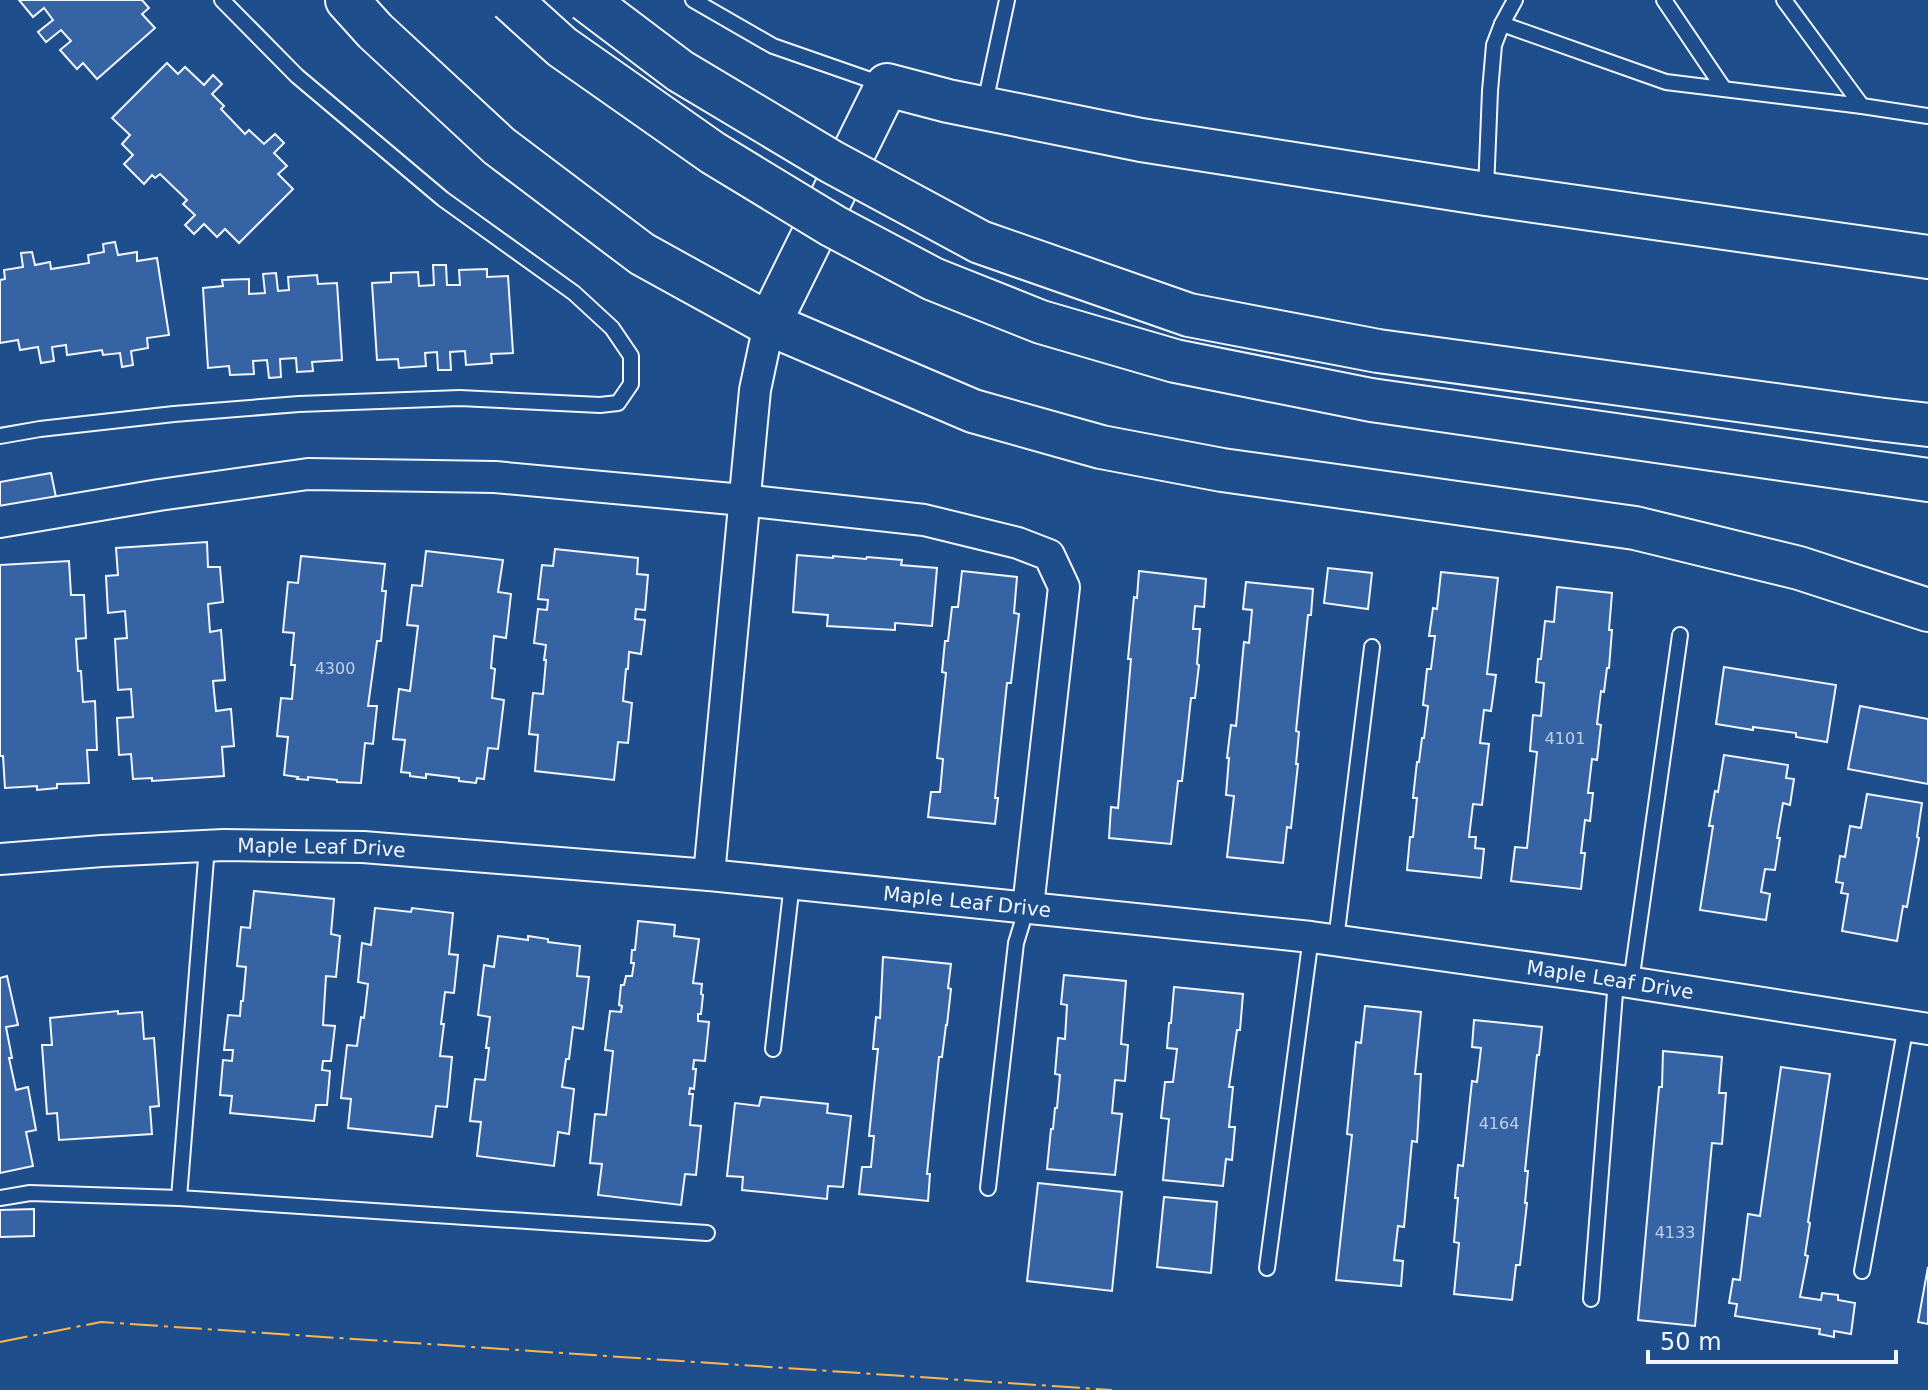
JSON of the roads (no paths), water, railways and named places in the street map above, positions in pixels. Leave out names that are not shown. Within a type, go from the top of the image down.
[{"type":"street","points":[[347,0],[375,31],[499,146],[642,254],[769,324],[973,411],[1101,447],[1222,470],[1635,528],[1799,568],[1928,610]]},
{"type":"street","points":[[510,0],[562,47],[701,145],[833,226],[933,279],[1041,322],[1175,361],[1371,400],[1928,480]]},
{"type":"street","points":[[586,0],[680,71],[832,162],[980,242],[1189,315],[1378,351],[1928,425]]},
{"type":"street","points":[[709,875],[743,500],[755,390],[769,324],[887,85],[1141,140],[1486,194],[1928,257]]},
{"type":"street","points":[[0,522],[308,474],[495,477],[924,520],[1018,543],[1049,555],[1064,587],[1028,907]]},
{"type":"street","name":"Maple Leaf Drive","points":[[0,859],[224,845],[363,847],[709,875],[1323,938],[1917,1027]]},
{"type":"lane","points":[[0,436],[174,414],[299,404],[460,398],[600,405],[618,403],[631,384],[631,356],[612,328],[574,293],[443,199],[309,86],[222,0]]},
{"type":"lane","points":[[693,0],[773,46],[887,85]]},
{"type":"lane","points":[[985,108],[1007,0]]},
{"type":"lane","points":[[1486,194],[1494,45],[1515,0]]},
{"type":"lane","points":[[1664,0],[1724,89]]},
{"type":"lane","points":[[1784,0],[1862,106]]},
{"type":"lane","points":[[1502,24],[1666,82],[1928,116]]},
{"type":"lane","points":[[1591,1299],[1624,981],[1680,635]]},
{"type":"lane","points":[[1267,1268],[1372,647]]},
{"type":"lane","points":[[179,1198],[207,846]]},
{"type":"lane","points":[[773,1049],[792,883]]},
{"type":"lane","points":[[988,1188],[1016,943],[1028,907]]},
{"type":"lane","points":[[1862,1271],[1917,1027]]},
{"type":"lane","points":[[0,1198],[30,1193],[179,1198],[707,1233]]}]
